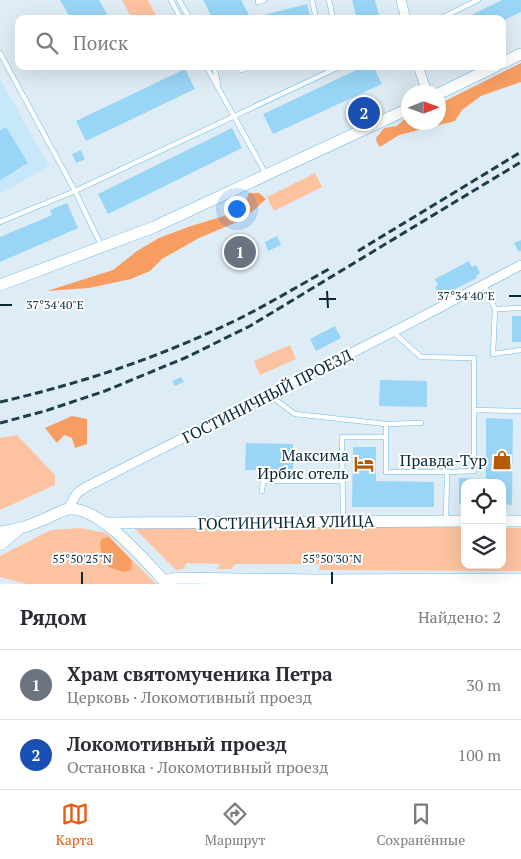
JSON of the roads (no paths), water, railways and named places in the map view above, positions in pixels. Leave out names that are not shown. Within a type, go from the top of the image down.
[{"type":"street","points":[[401,0],[405,15]]},
{"type":"street","points":[[506,62],[521,54]]},
{"type":"street","points":[[419,70],[425,85]]},
{"type":"street","points":[[446,90],[488,70]]},
{"type":"street","points":[[0,285],[154,227],[401,112]]},
{"type":"street","name":"ГОСТИНИЧНЫЙ ПРОЕЗД","points":[[68,509],[77,493],[86,487],[394,332],[521,265]]},
{"type":"street","points":[[0,532],[18,530],[68,509],[80,510],[107,523],[166,582],[178,578],[314,580],[521,579]]},
{"type":"street","name":"ГОСТИНИЧНАЯ УЛИЦА","points":[[107,523],[461,521]]},
{"type":"street","points":[[506,521],[521,521]]},
{"type":"street","points":[[0,546],[18,530]]},
{"type":"lane","points":[[171,0],[179,15]]},
{"type":"lane","points":[[179,0],[188,15]]},
{"type":"lane","points":[[258,0],[258,2],[264,0]]},
{"type":"lane","points":[[312,0],[315,15]]},
{"type":"lane","points":[[329,0],[332,15]]},
{"type":"lane","points":[[447,15],[478,0]]},
{"type":"lane","points":[[0,53],[75,190],[101,247]]},
{"type":"lane","points":[[208,70],[266,176]]},
{"type":"lane","points":[[215,70],[220,92]]},
{"type":"lane","points":[[0,222],[75,190],[333,70]]},
{"type":"lane","points":[[484,284],[495,308],[493,354],[521,350]]},
{"type":"lane","points":[[495,308],[521,308]]},
{"type":"lane","points":[[386,424],[386,472],[474,471],[474,358],[421,357],[394,332]]},
{"type":"lane","points":[[268,395],[295,414],[386,424],[421,423]]},
{"type":"lane","points":[[474,410],[521,411]]},
{"type":"lane","points":[[343,521],[342,437],[386,437]]},
{"type":"lane","points":[[446,521],[447,472]]},
{"type":"lane","points":[[262,491],[263,481],[342,482]]},
{"type":"railway","points":[[358,251],[521,152]]},
{"type":"railway","points":[[0,423],[45,411],[105,391],[187,357],[250,326],[521,162]]},
{"type":"railway","points":[[0,402],[82,380],[189,342],[244,316],[329,269]]},
{"type":"place","name":"Локомотивный проезд","points":[[364,113]]},
{"type":"place","name":"Храм святомученика Петра","points":[[240,252]]},
{"type":"place","name":"Правда-Тур","points":[[502,460]]},
{"type":"place","name":"Максима Ирбис отель","points":[[364,464]]}]
